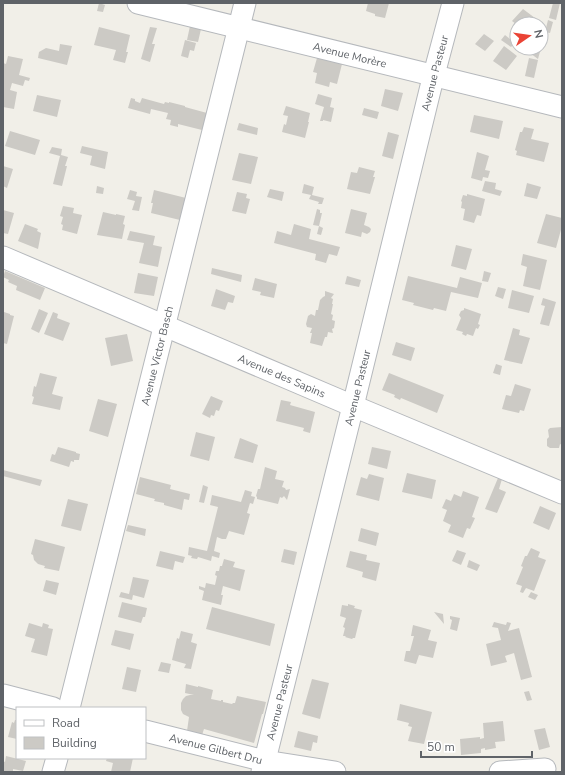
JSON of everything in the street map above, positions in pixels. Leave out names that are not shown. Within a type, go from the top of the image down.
[{"type":"street","name":"Avenue Morère","points":[[138,3],[562,107]]},
{"type":"street","name":"Avenue Victor Basch","points":[[69,707],[245,3]]},
{"type":"street","name":"Avenue Pasteur","points":[[263,767],[453,3]]},
{"type":"street","name":"Avenue des Sapins","points":[[3,257],[562,493]]},
{"type":"street","points":[[3,695],[49,707]]},
{"type":"street","name":"Avenue Gilbert Dru","points":[[146,731],[263,767],[335,772]]},
{"type":"street","points":[[53,772],[57,759]]},
{"type":"street","points":[[500,772],[549,767]]},
{"type":"building","points":[[99,3],[105,5],[103,12],[97,11]]},
{"type":"building","points":[[368,3],[389,3],[385,18],[375,16],[375,14],[366,11]]},
{"type":"building","points":[[553,3],[560,3],[556,20],[549,18]]},
{"type":"building","points":[[523,9],[532,16],[517,16]]},
{"type":"building","points":[[549,20],[553,22],[549,33]]},
{"type":"building","points":[[190,26],[201,29],[198,42],[187,40]]},
{"type":"building","points":[[99,27],[130,35],[125,63],[113,60],[116,50],[94,45]]},
{"type":"building","points":[[150,27],[157,28],[152,44],[155,44],[150,62],[141,59]]},
{"type":"building","points":[[484,34],[494,41],[485,51],[475,44]]},
{"type":"building","points":[[505,35],[509,38],[509,46],[501,40]]},
{"type":"building","points":[[185,40],[196,43],[194,51],[190,50],[188,58],[181,56]]},
{"type":"building","points":[[60,44],[72,46],[67,65],[38,58],[39,52],[46,48],[59,51]]},
{"type":"building","points":[[504,46],[509,50],[509,56],[517,56],[506,70],[493,61]]},
{"type":"building","points":[[8,56],[23,59],[19,75],[30,78],[29,81],[25,80],[23,86],[12,83],[10,90],[17,92],[14,109],[3,107],[3,63],[6,64]]},
{"type":"building","points":[[317,58],[342,64],[337,84],[330,82],[329,87],[315,83],[317,73],[313,72]]},
{"type":"building","points":[[529,58],[538,60],[534,78],[525,76]]},
{"type":"building","points":[[385,89],[403,93],[398,111],[381,106]]},
{"type":"building","points":[[318,94],[332,98],[330,107],[334,108],[331,122],[323,120],[320,121],[324,107],[315,104]]},
{"type":"building","points":[[37,95],[61,100],[57,117],[33,111]]},
{"type":"building","points":[[131,98],[140,103],[142,98],[164,104],[165,102],[169,102],[207,113],[202,130],[178,124],[178,127],[170,125],[171,120],[166,119],[168,113],[151,109],[150,114],[128,108]]},
{"type":"building","points":[[286,106],[310,113],[305,138],[282,132],[284,124],[286,125],[288,116],[283,115]]},
{"type":"building","points":[[364,108],[379,112],[377,119],[362,115]]},
{"type":"building","points":[[474,115],[503,121],[499,139],[470,132]]},
{"type":"building","points":[[239,123],[258,128],[257,135],[237,130]]},
{"type":"building","points":[[524,127],[534,129],[531,139],[549,143],[544,162],[516,155],[517,151],[515,150],[520,132],[522,132]]},
{"type":"building","points":[[10,131],[40,140],[35,155],[5,146]]},
{"type":"building","points":[[388,132],[399,135],[393,159],[382,156]]},
{"type":"building","points":[[82,146],[108,152],[105,169],[90,165],[92,156],[80,153]]},
{"type":"building","points":[[52,147],[62,149],[61,155],[68,157],[62,186],[53,184],[60,156],[49,153]]},
{"type":"building","points":[[477,152],[489,156],[485,170],[490,171],[488,178],[483,177],[482,181],[471,178]]},
{"type":"building","points":[[239,153],[258,157],[251,184],[232,180]]},
{"type":"building","points":[[3,166],[13,169],[7,188],[3,186]]},
{"type":"building","points":[[359,167],[375,171],[373,177],[375,177],[370,194],[347,189],[351,172],[357,173]]},
{"type":"building","points":[[485,181],[496,183],[495,189],[502,191],[500,196],[482,191]]},
{"type":"building","points":[[527,183],[541,187],[537,199],[524,196]]},
{"type":"building","points":[[304,184],[314,187],[312,195],[324,198],[322,204],[318,204],[319,202],[309,199],[311,195],[302,193]]},
{"type":"building","points":[[97,186],[104,188],[103,194],[96,193]]},
{"type":"building","points":[[270,189],[284,192],[282,201],[267,197]]},
{"type":"building","points":[[130,190],[137,192],[136,196],[142,197],[139,211],[132,210],[135,201],[127,199]]},
{"type":"building","points":[[154,190],[186,198],[180,220],[151,213],[153,203],[151,203]]},
{"type":"building","points":[[237,192],[247,194],[246,198],[250,199],[246,214],[232,211]]},
{"type":"building","points":[[467,194],[485,199],[481,216],[477,215],[474,223],[463,220],[465,209],[461,208],[461,201],[463,195],[467,196]]},
{"type":"building","points":[[63,206],[74,208],[73,213],[82,215],[77,234],[62,230],[63,225],[61,224],[63,217],[60,216]]},
{"type":"building","points":[[317,209],[320,210],[320,213],[322,213],[319,226],[313,225]]},
{"type":"building","points":[[351,209],[367,213],[364,225],[371,229],[370,232],[367,234],[362,232],[361,237],[345,233]]},
{"type":"building","points":[[3,210],[14,213],[8,234],[3,233]]},
{"type":"building","points":[[103,212],[125,216],[122,239],[97,235]]},
{"type":"building","points":[[546,214],[562,218],[562,226],[556,248],[537,243]]},
{"type":"building","points":[[25,224],[38,229],[37,231],[41,233],[38,249],[18,241]]},
{"type":"building","points":[[294,224],[311,229],[309,239],[340,247],[337,256],[329,254],[326,263],[315,260],[316,254],[274,243],[277,231],[291,235]]},
{"type":"building","points":[[319,226],[323,228],[321,235],[317,234]]},
{"type":"building","points":[[130,231],[155,236],[153,245],[162,247],[158,267],[139,263],[144,243],[127,240]]},
{"type":"building","points":[[456,245],[472,249],[466,270],[451,266]]},
{"type":"building","points":[[523,254],[547,260],[540,290],[523,286],[527,267],[521,265]]},
{"type":"building","points":[[212,268],[242,275],[241,282],[211,274]]},
{"type":"building","points":[[5,271],[45,288],[40,300],[16,290],[17,286],[8,282],[9,280],[3,277]]},
{"type":"building","points":[[484,271],[491,273],[488,282],[482,281]]},
{"type":"building","points":[[138,273],[158,277],[154,296],[134,293]]},
{"type":"building","points":[[347,276],[361,280],[359,287],[345,284]]},
{"type":"building","points":[[408,276],[457,288],[460,277],[482,283],[478,298],[451,292],[446,311],[434,308],[433,310],[413,305],[414,303],[402,300]]},
{"type":"building","points":[[255,278],[277,284],[274,298],[260,295],[261,292],[252,290]]},
{"type":"building","points":[[498,287],[506,289],[503,299],[495,296]]},
{"type":"building","points":[[216,289],[235,296],[233,303],[228,302],[225,310],[211,306]]},
{"type":"building","points":[[512,290],[534,296],[529,313],[508,308]]},
{"type":"building","points":[[325,291],[334,294],[331,298],[333,299],[333,304],[331,314],[333,315],[332,320],[335,321],[334,328],[332,329],[333,333],[328,332],[322,346],[310,343],[312,333],[310,333],[312,328],[307,327],[306,324],[308,316],[311,314],[315,316],[320,300],[325,296]]},
{"type":"building","points":[[543,298],[556,302],[549,326],[540,324],[545,306],[541,305]]},
{"type":"building","points":[[464,308],[481,314],[478,324],[480,325],[478,329],[476,328],[473,336],[467,334],[466,336],[462,334],[463,332],[456,330],[461,318],[459,315]]},
{"type":"building","points":[[39,309],[48,313],[39,333],[31,329]]},
{"type":"building","points":[[4,312],[14,316],[7,344],[3,343]]},
{"type":"building","points":[[53,312],[58,314],[57,318],[70,323],[63,341],[44,334]]},
{"type":"building","points":[[513,328],[520,330],[519,335],[530,338],[522,364],[504,360]]},
{"type":"building","points":[[127,334],[133,361],[111,366],[105,338]]},
{"type":"building","points":[[396,342],[415,348],[411,361],[392,355]]},
{"type":"building","points":[[496,364],[502,366],[500,375],[493,373]]},
{"type":"building","points":[[40,373],[57,377],[52,394],[63,397],[60,410],[32,404],[34,397],[32,396],[34,386],[36,387]]},
{"type":"building","points":[[389,373],[444,395],[437,413],[401,398],[400,400],[394,397],[395,395],[382,390]]},
{"type":"building","points":[[515,384],[531,389],[524,411],[520,410],[519,413],[502,409],[506,395],[511,396]]},
{"type":"building","points":[[211,396],[223,401],[219,411],[216,410],[214,416],[211,415],[210,418],[202,414]]},
{"type":"building","points":[[98,399],[117,404],[108,437],[89,431]]},
{"type":"building","points":[[281,400],[291,402],[290,405],[315,412],[310,433],[303,431],[304,428],[276,421]]},
{"type":"building","points":[[562,427],[562,445],[560,444],[559,448],[550,448],[547,446],[547,439],[549,437],[548,430],[550,428]]},
{"type":"building","points":[[196,432],[215,437],[209,461],[190,456]]},
{"type":"building","points":[[240,438],[258,445],[253,463],[234,458]]},
{"type":"building","points":[[58,447],[80,454],[79,460],[74,460],[74,462],[71,461],[69,467],[50,461],[52,454],[55,455]]},
{"type":"building","points":[[372,447],[391,451],[387,469],[368,464]]},
{"type":"building","points":[[265,467],[277,471],[275,479],[284,481],[282,487],[286,490],[290,489],[287,500],[284,496],[282,498],[280,497],[278,504],[257,499],[256,496],[258,489],[260,489]]},
{"type":"building","points":[[3,470],[42,480],[40,486],[3,476]]},
{"type":"building","points":[[407,473],[436,480],[432,499],[402,492]]},
{"type":"building","points":[[369,474],[384,478],[379,501],[356,495],[361,477],[367,479]]},
{"type":"building","points":[[140,477],[171,485],[170,489],[190,494],[189,500],[184,499],[182,510],[154,501],[155,499],[136,494]]},
{"type":"building","points":[[498,478],[502,479],[499,489],[506,492],[497,513],[485,509]]},
{"type":"building","points":[[203,485],[208,487],[204,503],[199,502]]},
{"type":"building","points":[[245,490],[252,492],[251,496],[255,497],[253,504],[250,503],[247,513],[250,514],[244,535],[229,531],[226,539],[217,537],[214,551],[220,553],[219,558],[212,556],[211,561],[198,557],[197,559],[191,558],[192,556],[188,555],[189,547],[207,551],[218,507],[210,505],[212,495],[241,502]]},
{"type":"building","points":[[463,491],[479,497],[472,517],[475,518],[470,529],[467,528],[463,538],[448,532],[451,525],[443,521],[447,510],[442,508],[446,499],[451,501],[454,494],[461,497]]},
{"type":"building","points":[[68,499],[88,504],[81,531],[61,526]]},
{"type":"building","points":[[540,506],[556,513],[549,530],[533,523]]},
{"type":"building","points":[[128,525],[146,529],[145,536],[126,531]]},
{"type":"building","points":[[361,528],[379,533],[376,546],[358,541]]},
{"type":"building","points":[[35,539],[65,547],[59,571],[44,568],[45,566],[38,564],[34,560],[33,555],[31,554]]},
{"type":"building","points":[[531,548],[540,552],[538,557],[546,560],[534,591],[526,588],[523,593],[520,592],[522,586],[516,584],[523,567],[521,566],[525,556],[527,556]]},
{"type":"building","points":[[284,549],[297,552],[294,565],[281,562]]},
{"type":"building","points":[[457,550],[466,553],[461,565],[452,561]]},
{"type":"building","points":[[160,551],[185,557],[183,563],[175,561],[173,570],[156,566]]},
{"type":"building","points":[[350,551],[367,555],[366,560],[380,563],[376,581],[362,577],[363,572],[346,567]]},
{"type":"building","points":[[224,559],[235,562],[233,567],[245,570],[240,591],[223,586],[221,605],[202,600],[204,591],[199,589],[199,586],[205,588],[206,583],[215,585],[217,576],[215,575],[216,571],[219,571]]},
{"type":"building","points":[[469,560],[480,565],[477,571],[467,567]]},
{"type":"building","points":[[133,577],[149,580],[144,598],[133,595],[132,600],[119,597],[121,592],[129,594]]},
{"type":"building","points":[[46,580],[59,583],[56,595],[43,591]]},
{"type":"building","points":[[531,592],[538,595],[535,600],[528,597]]},
{"type":"building","points":[[122,602],[147,608],[145,617],[143,617],[141,623],[118,617]]},
{"type":"building","points":[[348,604],[355,606],[354,608],[362,610],[355,638],[352,639],[343,636],[345,628],[343,627],[346,618],[340,616],[342,605],[348,606]]},
{"type":"building","points":[[212,607],[275,624],[270,646],[206,629]]},
{"type":"building","points":[[434,612],[443,614],[444,624]]},
{"type":"building","points":[[450,616],[460,618],[457,631],[450,629],[452,620],[450,619]]},
{"type":"building","points":[[494,622],[506,625],[507,622],[511,623],[508,631],[519,628],[532,677],[521,680],[514,653],[505,656],[507,662],[491,666],[486,644],[501,640],[498,628],[492,627]]},
{"type":"building","points":[[29,623],[42,627],[43,623],[49,625],[48,628],[53,629],[47,656],[31,652],[35,639],[25,636]]},
{"type":"building","points":[[413,625],[431,630],[428,640],[437,642],[433,658],[419,655],[416,664],[404,661],[406,651],[410,651],[414,636],[411,636]]},
{"type":"building","points":[[115,630],[134,634],[130,650],[111,645]]},
{"type":"building","points":[[181,631],[193,634],[191,642],[197,644],[191,669],[184,668],[186,664],[172,660],[177,638],[179,639]]},
{"type":"building","points":[[161,662],[171,664],[169,673],[158,671]]},
{"type":"building","points":[[127,667],[141,670],[136,692],[122,689]]},
{"type":"building","points":[[312,679],[329,683],[320,719],[302,714]]},
{"type":"building","points":[[186,684],[213,690],[211,699],[223,700],[223,702],[232,704],[235,703],[237,696],[266,702],[254,743],[204,729],[202,735],[187,731],[189,717],[183,714],[181,710],[181,703],[186,696],[194,695],[185,693]]},
{"type":"building","points":[[529,691],[532,700],[527,701],[524,692]]},
{"type":"building","points":[[400,704],[432,712],[424,744],[408,741],[412,727],[408,726],[409,723],[397,720]]},
{"type":"building","points":[[16,720],[16,739],[8,737],[12,722],[14,723]]},
{"type":"building","points":[[503,721],[505,741],[495,742],[496,748],[485,750],[485,748],[481,749],[481,753],[461,755],[460,739],[484,738],[483,723]]},
{"type":"building","points":[[545,728],[550,747],[539,750],[534,730]]},
{"type":"building","points":[[298,731],[318,736],[317,743],[313,742],[311,751],[294,747]]},
{"type":"building","points":[[6,756],[26,761],[23,771],[13,769],[13,772],[3,772],[3,761],[5,762]]},
{"type":"building","points":[[107,759],[133,759],[130,772],[111,772],[113,763],[106,761]]}]
